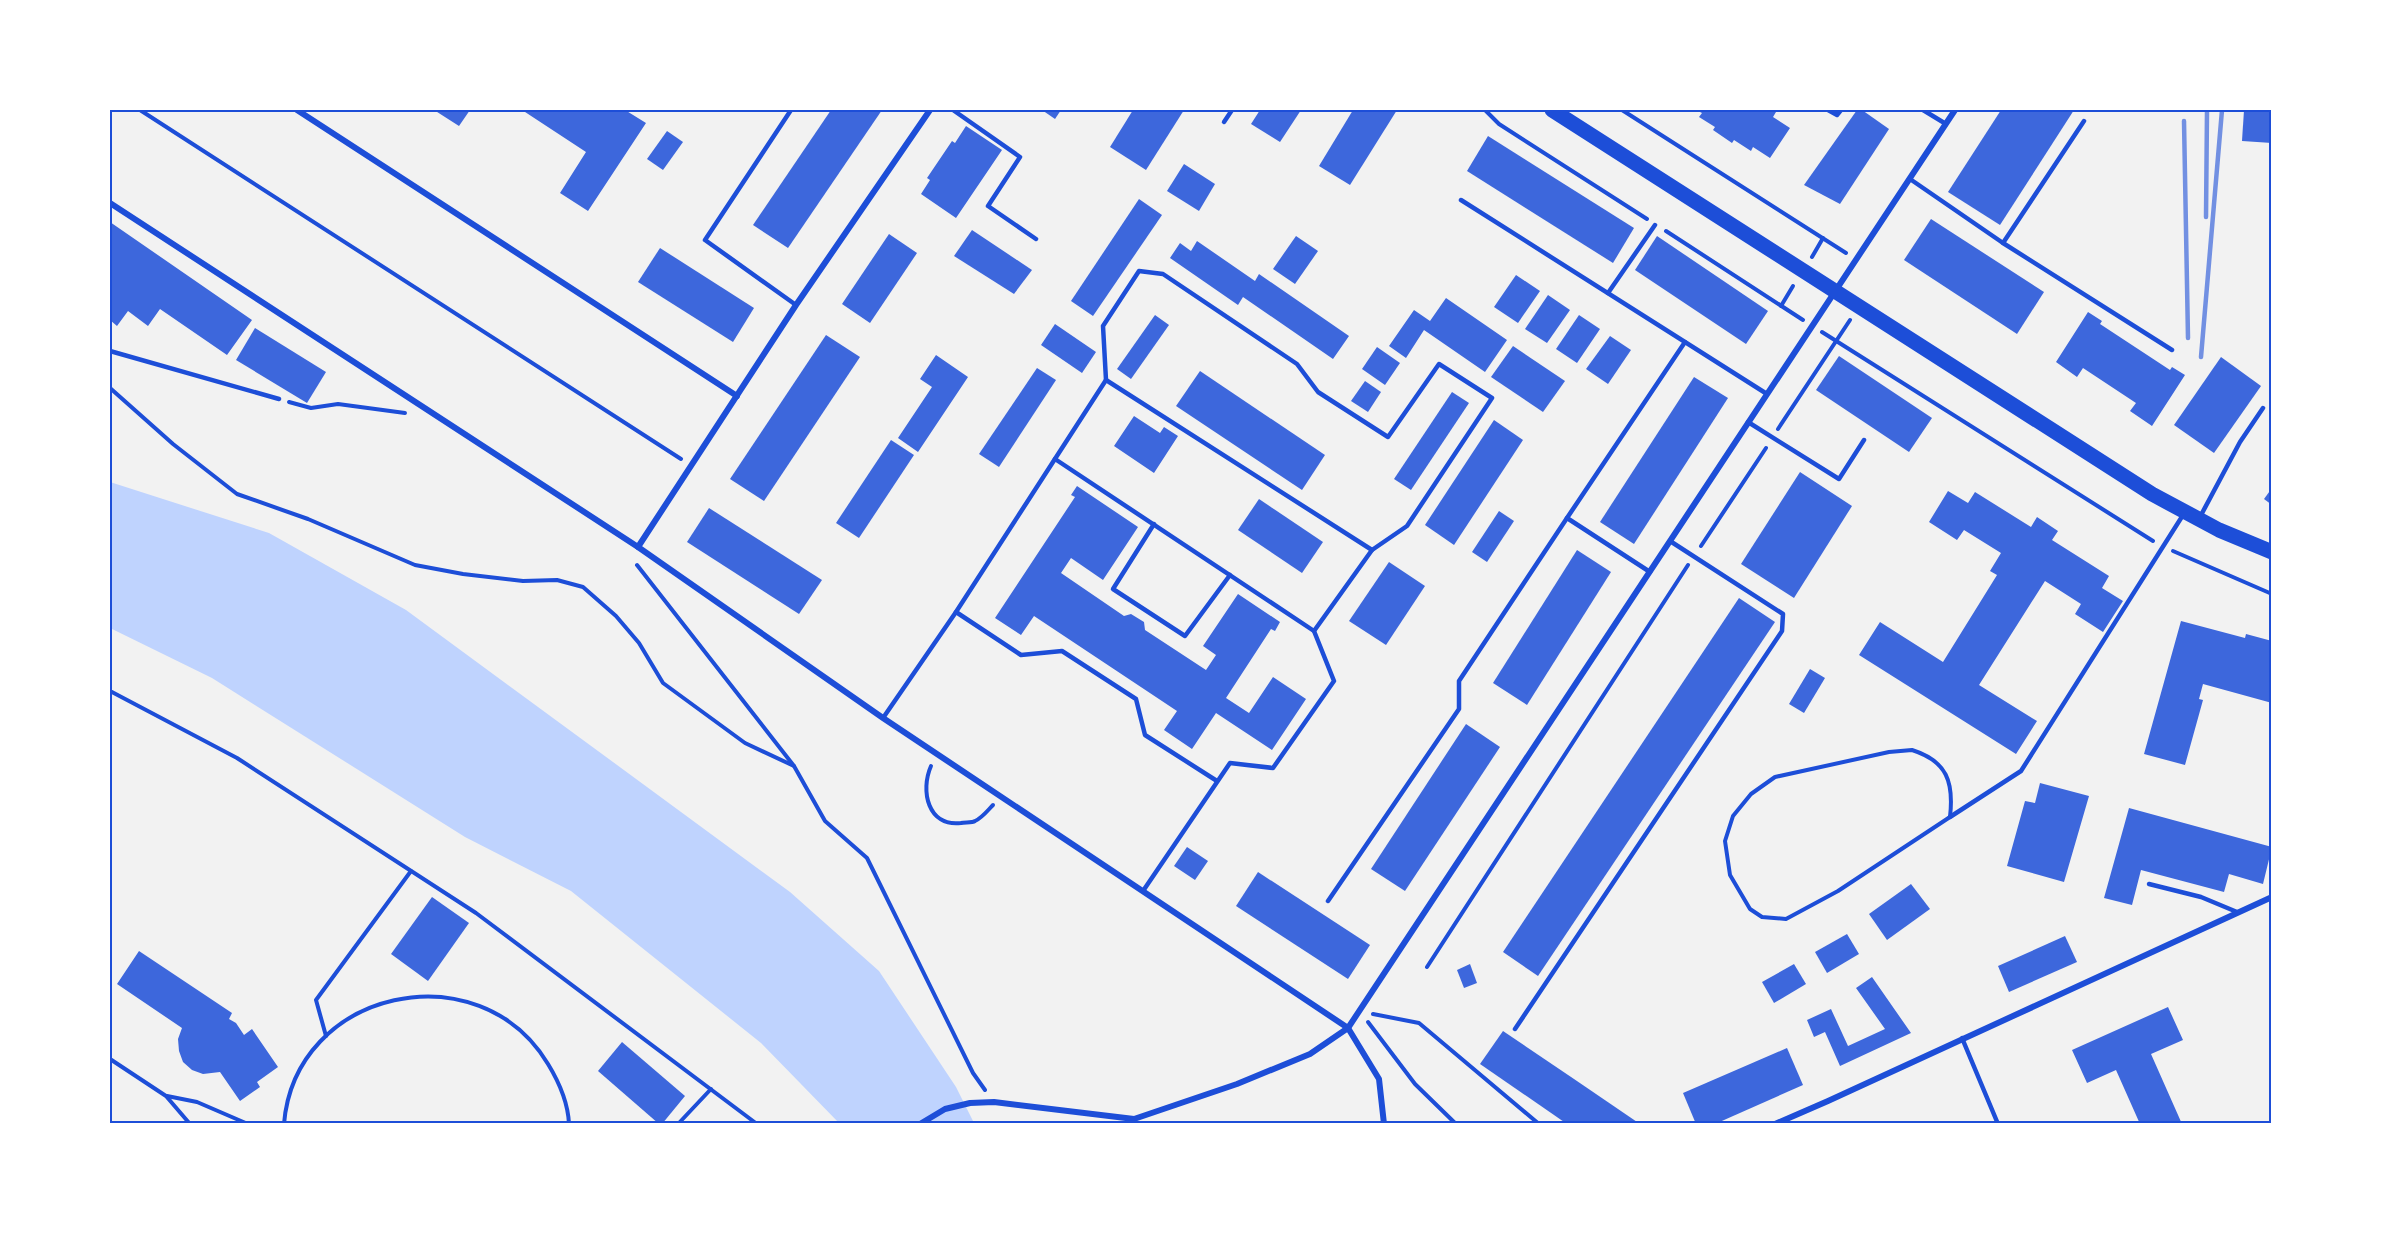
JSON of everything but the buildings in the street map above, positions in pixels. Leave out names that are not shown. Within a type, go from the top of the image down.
[{"type":"main road","points":[[1552,110],[2152,494],[2219,530],[2271,552]]},
{"type":"street","points":[[297,110],[736,396]]},
{"type":"street","points":[[638,547],[796,305],[930,110]]},
{"type":"street","points":[[920,1124],[945,1109],[970,1103],[994,1102],[1134,1119],[1237,1083],[1310,1054],[1348,1028],[1955,110]]},
{"type":"street","points":[[110,203],[638,547],[883,718],[1348,1028],[1379,1079],[1384,1124]]},
{"type":"street","points":[[1775,1124],[2271,897]]},
{"type":"lane","points":[[791,110],[705,240],[796,305]]},
{"type":"lane","points":[[953,110],[1020,157],[988,206],[1036,239]]},
{"type":"lane","points":[[1224,122],[1232,110]]},
{"type":"lane","points":[[1828,110],[1837,115],[1841,110]]},
{"type":"lane","points":[[1923,110],[1946,124]]},
{"type":"lane","points":[[2003,243],[2084,121]]},
{"type":"lane","points":[[1910,179],[2003,243],[2172,350]]},
{"type":"lane","points":[[1461,200],[1767,394]]},
{"type":"lane","points":[[1608,294],[1655,225]]},
{"type":"lane","points":[[883,718],[956,612],[1106,380],[1103,326],[1139,271],[1163,274],[1296,364],[1318,392],[1388,437],[1439,364],[1492,398],[1407,526],[1372,550],[1314,631]]},
{"type":"lane","points":[[1328,901],[1459,709],[1459,681],[1685,342]]},
{"type":"lane","points":[[110,351],[279,399]]},
{"type":"lane","points":[[1106,380],[1372,550]]},
{"type":"lane","points":[[1950,818],[2021,771],[2163,547],[2192,516],[2263,408]]},
{"type":"lane","points":[[1748,422],[1839,479],[1864,440]]},
{"type":"lane","points":[[1055,459],[1314,631],[1334,681],[1273,768],[1230,763],[1143,891]]},
{"type":"lane","points":[[1567,518],[1650,572]]},
{"type":"lane","points":[[1154,524],[1113,589],[1185,636],[1230,575]]},
{"type":"lane","points":[[1515,1029],[1782,631],[1783,614],[1670,541]]},
{"type":"lane","points":[[956,612],[1021,655],[1062,651],[1072,657],[1136,699],[1145,735],[1217,781]]},
{"type":"lane","points":[[2149,884],[2201,897],[2237,912]]},
{"type":"lane","points":[[1962,1038],[1998,1124]]},
{"type":"path","points":[[140,110],[691,466]]},
{"type":"path","points":[[1485,110],[1499,124],[1836,342],[2163,547],[2271,594]]},
{"type":"path","points":[[1622,110],[1855,259]]},
{"type":"path","points":[[1428,967],[1858,307]]},
{"type":"path","points":[[110,388],[173,444],[237,494],[308,519],[415,565],[523,581],[557,580],[583,586],[632,634],[663,683],[745,743],[794,766]]},
{"type":"path","points":[[279,399],[311,408],[338,404],[416,414],[431,412]]},
{"type":"path","points":[[633,559],[794,766],[825,821],[867,858],[973,1073],[994,1102]]},
{"type":"path","points":[[110,691],[237,758],[476,913],[757,1124]]},
{"type":"path","points":[[1912,750],[1928,755],[1939,764],[1948,779],[1952,796],[1950,818],[1838,891],[1786,919],[1762,917],[1750,909],[1730,875],[1725,842],[1733,816],[1751,794],[1775,777],[1889,752],[1912,750]]},
{"type":"path","points":[[934,761],[926,777],[927,803],[941,819],[955,824],[975,821],[996,803]]},
{"type":"path","points":[[326,1036],[316,1000],[411,871]]},
{"type":"path","points":[[284,1124],[290,1094],[299,1073],[326,1036],[363,1010],[405,997],[428,995],[472,1003],[493,1012],[530,1039],[544,1056],[555,1076],[564,1097],[569,1124]]},
{"type":"path","points":[[1360,1011],[1415,1084],[1456,1124]]},
{"type":"path","points":[[1360,1011],[1419,1023],[1539,1124]]},
{"type":"path","points":[[110,1059],[166,1096],[190,1124]]},
{"type":"path","points":[[678,1124],[711,1089]]},
{"type":"path","points":[[166,1096],[197,1102],[248,1124]]},
{"type":"water","points":[[110,482],[269,533],[406,610],[790,892],[879,971],[956,1087],[974,1123],[839,1123],[761,1043],[571,891],[465,837],[212,678],[110,628]]},
{"type":"railway","points":[[2206,217],[2207,110]]},
{"type":"railway","points":[[2201,357],[2222,110]]},
{"type":"railway","points":[[2184,121],[2188,338]]}]
